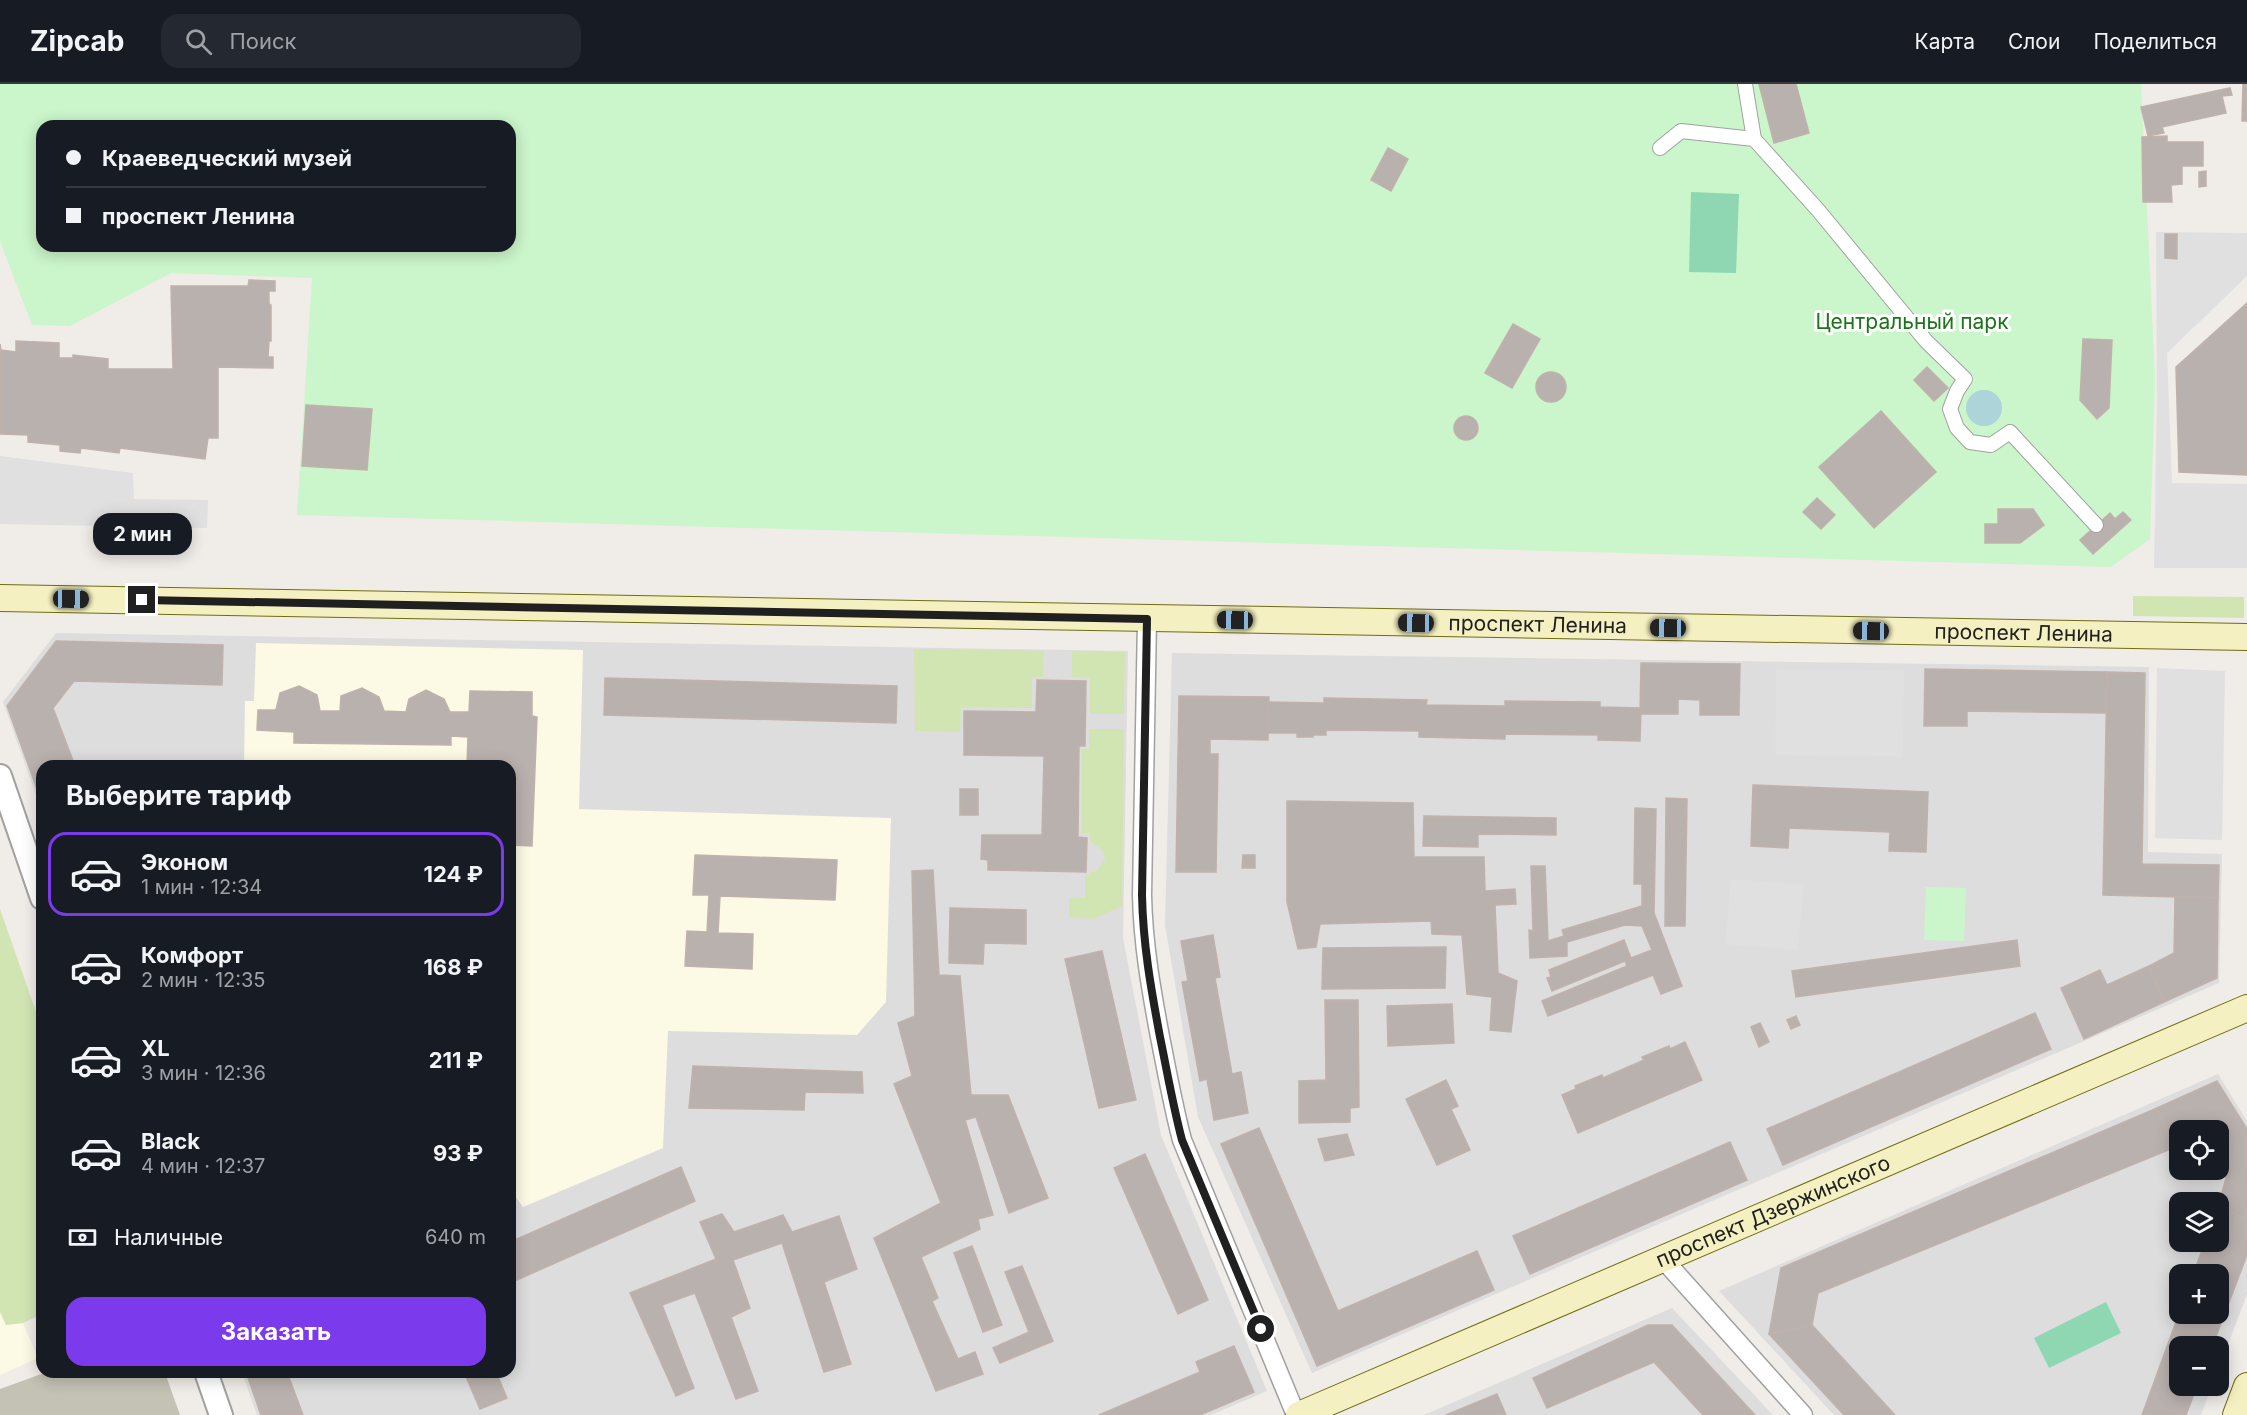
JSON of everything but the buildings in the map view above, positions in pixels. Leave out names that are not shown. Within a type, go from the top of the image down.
[{"type":"main road","name":"проспект Ленина","points":[[0,598],[2247,637]]},
{"type":"main road","name":"проспект Дзержинского","points":[[1298,1415],[2247,1008]]},
{"type":"main road","points":[[2236,1415],[2247,1386]]},
{"type":"street","points":[[1745,84],[1754,139],[1818,210],[1926,341],[1965,379],[1950,409],[1957,428],[1970,442],[1990,445],[2010,432],[2096,525]]},
{"type":"street","points":[[1660,148],[1681,131],[1754,139]]},
{"type":"street","points":[[1147,619],[1142,895],[1143,933],[1150,985],[1182,1140],[1298,1415]]},
{"type":"street","points":[[0,776],[36,881]]},
{"type":"street","points":[[1663,1259],[1803,1415]]},
{"type":"street","points":[[208,1378],[221,1415]]},
{"type":"shaded area","points":[[2156,232],[2247,233],[2247,276],[2167,353],[2172,483],[2247,484],[2247,568],[2154,568],[2157,402]]},
{"type":"shaded area","points":[[0,456],[133,473],[134,499],[208,500],[207,528],[0,524]]},
{"type":"shaded area","points":[[56,633],[1128,651],[1123,938],[1161,1135],[1267,1391],[1211,1415],[257,1415],[244,1378],[516,1378],[516,760],[36,760],[36,795],[3,702]]},
{"type":"shaded area","points":[[256,643],[583,650],[579,809],[891,818],[886,1002],[857,1035],[668,1031],[663,1148],[523,1207],[516,1197],[516,760],[244,760],[245,701],[254,701]]},
{"type":"shaded area","points":[[1172,653],[2149,667],[2148,852],[2222,854],[2219,983],[1312,1373],[1198,1117],[1165,925]]},
{"type":"shaded area","points":[[2157,668],[2225,671],[2222,840],[2155,838]]},
{"type":"shaded area","points":[[1776,669],[1904,671],[1903,757],[1775,755]]},
{"type":"shaded area","points":[[1731,879],[1804,885],[1798,950],[1725,944]]},
{"type":"shaded area","points":[[2218,1074],[2247,1121],[2247,1294],[2229,1342],[2229,1336],[2169,1336],[2169,1396],[2208,1396],[2201,1415],[1834,1415],[1719,1291]]},
{"type":"shaded area","points":[[1672,1308],[1773,1415],[1424,1415]]},
{"type":"shaded area","points":[[0,1312],[6,1325],[23,1323],[36,1353],[36,1359],[0,1375]]},
{"type":"shaded area","points":[[36,1376],[36,1378],[167,1378],[180,1415],[0,1415],[0,1389]]},
{"type":"green space","name":"Центральный парк","points":[[0,84],[2141,84],[2155,378],[2150,539],[2111,567],[297,515],[312,278],[171,273],[70,326],[32,325],[0,241]]},
{"type":"green space","points":[[1691,192],[1739,194],[1736,273],[1689,272]]},
{"type":"green space","points":[[2133,596],[2244,597],[2244,618],[2133,616]]},
{"type":"green space","points":[[914,649],[1044,651],[1043,677],[1032,677],[1032,708],[961,707],[960,732],[915,731]]},
{"type":"green space","points":[[1072,651],[1125,652],[1124,714],[1090,714],[1090,678],[1072,677]]},
{"type":"green space","points":[[1089,729],[1124,729],[1122,906],[1093,919],[1069,917],[1069,897],[1085,898],[1085,875],[1089,876],[1090,872],[1096,871],[1105,860],[1103,851],[1090,841],[1090,833],[1082,833],[1082,749],[1089,749]]},
{"type":"green space","points":[[1926,887],[1966,888],[1964,941],[1924,940]]},
{"type":"green space","points":[[0,909],[36,1012],[36,1317],[23,1323],[6,1325],[0,1312]]},
{"type":"green space","points":[[2106,1302],[2121,1333],[2049,1368],[2034,1338]]},
{"type":"water","points":[[1984,390],[1997,395],[2002,408],[1997,421],[1984,426],[1971,421],[1966,408],[1971,395]]},
{"type":"route","points":[[142,600],[1147,619],[1142,895],[1143,933],[1148,974],[1182,1140],[1261,1329]]}]
